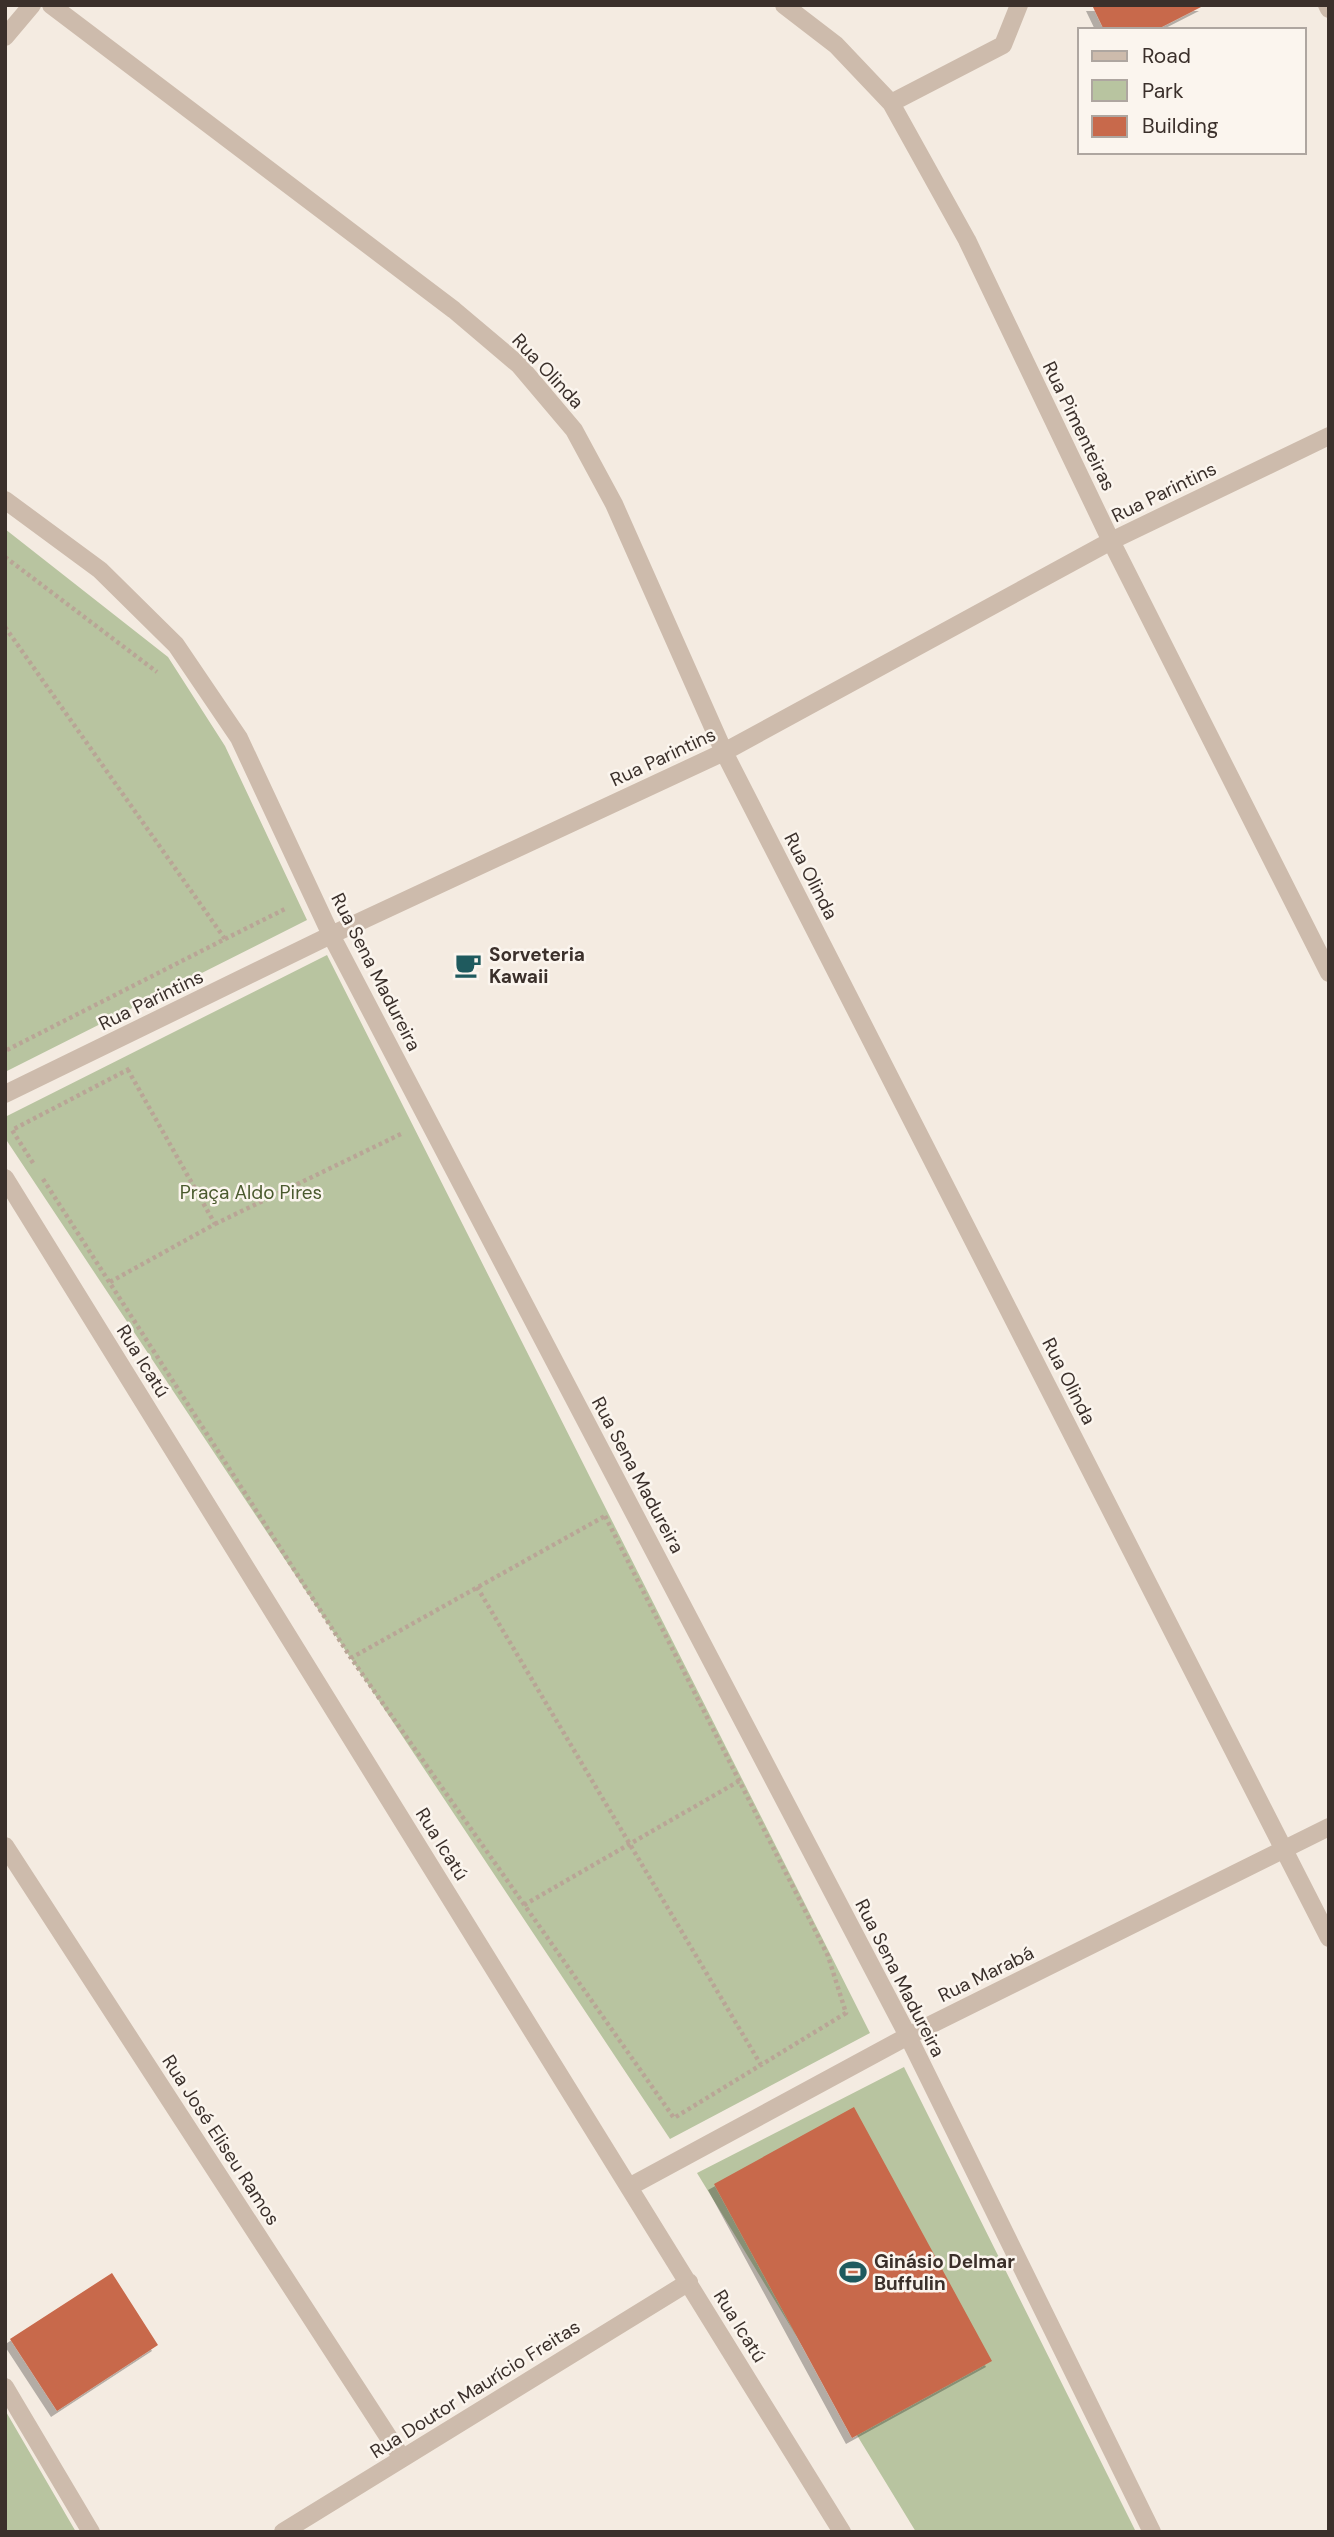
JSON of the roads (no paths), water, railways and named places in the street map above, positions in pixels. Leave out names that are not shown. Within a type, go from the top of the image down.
[{"type":"street","points":[[5,37],[32,5]]},
{"type":"street","name":"Rua Olinda","points":[[51,5],[454,310],[519,365],[574,430],[607,492],[724,752],[1329,1938]]},
{"type":"street","name":"Rua Pimenteiras","points":[[784,5],[836,45],[891,103],[967,240],[1111,541],[1329,973]]},
{"type":"street","points":[[891,103],[1003,46],[1019,5]]},
{"type":"street","name":"Rua Parintins","points":[[5,1094],[331,935],[724,752],[1111,541],[1329,436]]},
{"type":"street","name":"Rua Sena Madureira","points":[[5,500],[100,570],[176,645],[239,738],[331,935],[908,2036],[1152,2532]]},
{"type":"street","name":"Rua Icatú","points":[[5,1178],[842,2532]]},
{"type":"street","name":"Rua Marabá","points":[[629,2187],[908,2036],[1329,1827]]},
{"type":"street","name":"Rua José Eliseu Ramos","points":[[5,1846],[402,2458]]},
{"type":"street","name":"Rua Doutor Maurício Freitas","points":[[283,2532],[689,2282]]},
{"type":"street","points":[[5,2387],[91,2532]]},
{"type":"place","name":"Sorveteria Kawaii","points":[[468,965]]},
{"type":"place","name":"Ginásio Delmar Buffulin","points":[[853,2272]]},
{"type":"park label","name":"Praça Aldo Pires","points":[[251,1192]]}]
